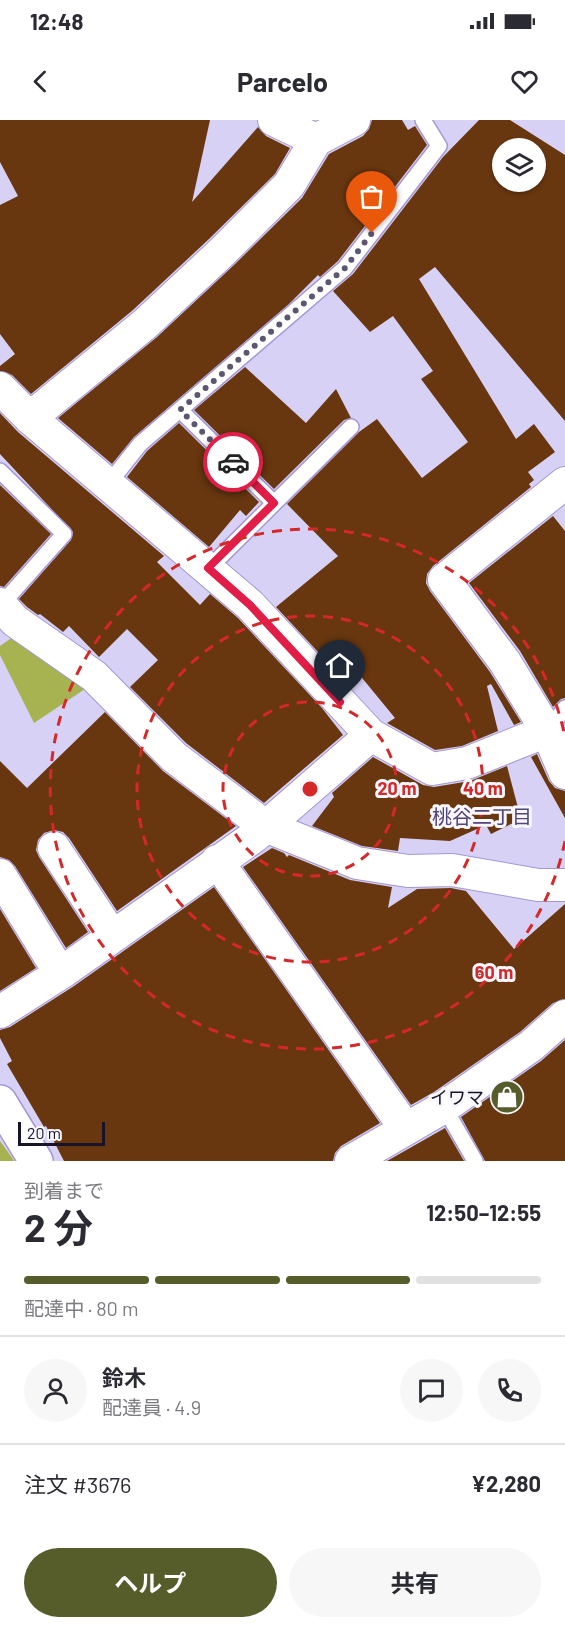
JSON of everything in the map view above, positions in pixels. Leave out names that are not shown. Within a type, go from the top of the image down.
[{"type":"street","points":[[274,120],[316,140]]},
{"type":"street","points":[[30,418],[145,324],[222,252],[289,185],[316,140],[354,120]]},
{"type":"street","points":[[0,388],[30,418],[250,605],[371,735],[432,769],[467,763],[556,719]]},
{"type":"street","points":[[565,483],[444,580],[505,662],[556,719],[565,773]]},
{"type":"street","points":[[0,605],[15,621],[94,676],[174,757],[265,826],[357,863],[408,871],[452,870],[538,885],[565,885]]},
{"type":"street","points":[[0,1012],[60,973],[255,836],[371,735]]},
{"type":"street","points":[[54,848],[112,936]]},
{"type":"street","points":[[217,861],[406,1129]]},
{"type":"street","points":[[0,875],[60,973]]},
{"type":"street","points":[[351,1161],[444,1107],[531,1046],[565,1016]]},
{"type":"street","points":[[0,1102],[36,1161]]},
{"type":"lane","points":[[109,483],[140,444],[345,268],[439,146],[423,120]]},
{"type":"lane","points":[[180,410],[274,503]]},
{"type":"lane","points":[[208,568],[351,427]]},
{"type":"lane","points":[[0,471],[64,534],[0,605]]},
{"type":"lane","points":[[444,1107],[475,1161]]},
{"type":"green space","points":[[20,632],[91,685],[34,723],[0,655],[0,646]]},
{"type":"green space","points":[[0,1141],[13,1159],[14,1161],[0,1161]]},
{"type":"building","points":[[0,120],[210,120],[192,202],[258,127],[266,136],[290,148],[275,174],[209,239],[133,310],[31,394],[12,375],[0,371],[0,366],[15,354],[0,334],[0,205],[18,196],[0,162]]},
{"type":"building","points":[[372,120],[402,120],[408,130],[415,126],[427,145],[338,261],[320,277],[318,275],[289,304],[134,437],[112,464],[58,418],[157,337],[234,265],[302,198],[329,154],[363,136]]},
{"type":"building","points":[[479,120],[510,120],[538,138],[492,138],[492,192],[546,192],[546,143],[565,155],[565,421],[435,267],[419,279],[516,439],[534,424],[555,452],[528,472],[534,480],[529,484],[531,487],[433,566],[427,574],[426,583],[430,591],[490,672],[521,722],[514,725],[491,684],[487,686],[498,731],[462,746],[435,750],[387,723],[395,718],[358,673],[347,683],[276,607],[338,556],[287,504],[359,432],[377,419],[422,478],[468,442],[421,379],[433,371],[393,316],[370,332],[333,291],[353,274],[443,157]]},
{"type":"building","points":[[245,367],[306,423],[336,389],[351,418],[344,420],[274,489],[194,410]]},
{"type":"building","points":[[0,413],[18,432],[164,556],[157,562],[200,605],[210,594],[238,618],[322,708],[343,735],[264,803],[186,743],[130,687],[158,660],[127,629],[99,657],[69,626],[63,632],[19,599],[71,540],[73,532],[0,454]]},
{"type":"building","points":[[179,423],[259,502],[246,516],[240,510],[209,547],[127,477],[147,451]]},
{"type":"building","points":[[0,485],[51,534],[4,587],[0,586]]},
{"type":"building","points":[[553,516],[565,531],[565,698],[553,707],[520,651],[469,583]]},
{"type":"building","points":[[105,712],[163,771],[236,826],[117,911],[69,838],[63,832],[54,830],[44,833],[38,840],[36,850],[39,857],[88,932],[66,948],[15,866],[9,860],[0,857],[0,761],[27,788]]},
{"type":"building","points":[[537,754],[549,781],[555,788],[565,791],[565,818],[531,757]]},
{"type":"building","points":[[373,757],[423,785],[434,787],[470,781],[507,766],[521,819],[491,834],[486,825],[450,841],[400,838],[398,851],[362,846],[312,826],[334,797],[332,793]]},
{"type":"building","points":[[272,848],[284,853],[287,857],[289,855],[350,880],[392,887],[388,908],[417,889],[451,888],[466,891],[514,949],[565,904],[565,999],[553,1003],[520,1032],[434,1092],[411,1105],[243,867]]},
{"type":"building","points":[[214,887],[380,1123],[341,1146],[335,1153],[333,1161],[64,1161],[46,1126],[44,1127],[7,1064],[12,1061],[0,1038],[0,1030],[10,1027],[74,986]]},
{"type":"building","points":[[0,909],[36,968],[0,991]]},
{"type":"building","points":[[565,1040],[565,1161],[485,1161],[461,1117],[541,1061]]},
{"type":"building","points":[[445,1128],[464,1161],[387,1161]]},
{"type":"way so far","points":[[233,462],[180,410],[345,268],[372,233]]},
{"type":"place","name":"イワマ","points":[[507,1097]]},
{"type":"district","name":"桃谷二丁目","points":[[482,816]]},
{"type":"route","points":[[233,462],[274,503],[208,568],[250,605],[340,702]]}]
